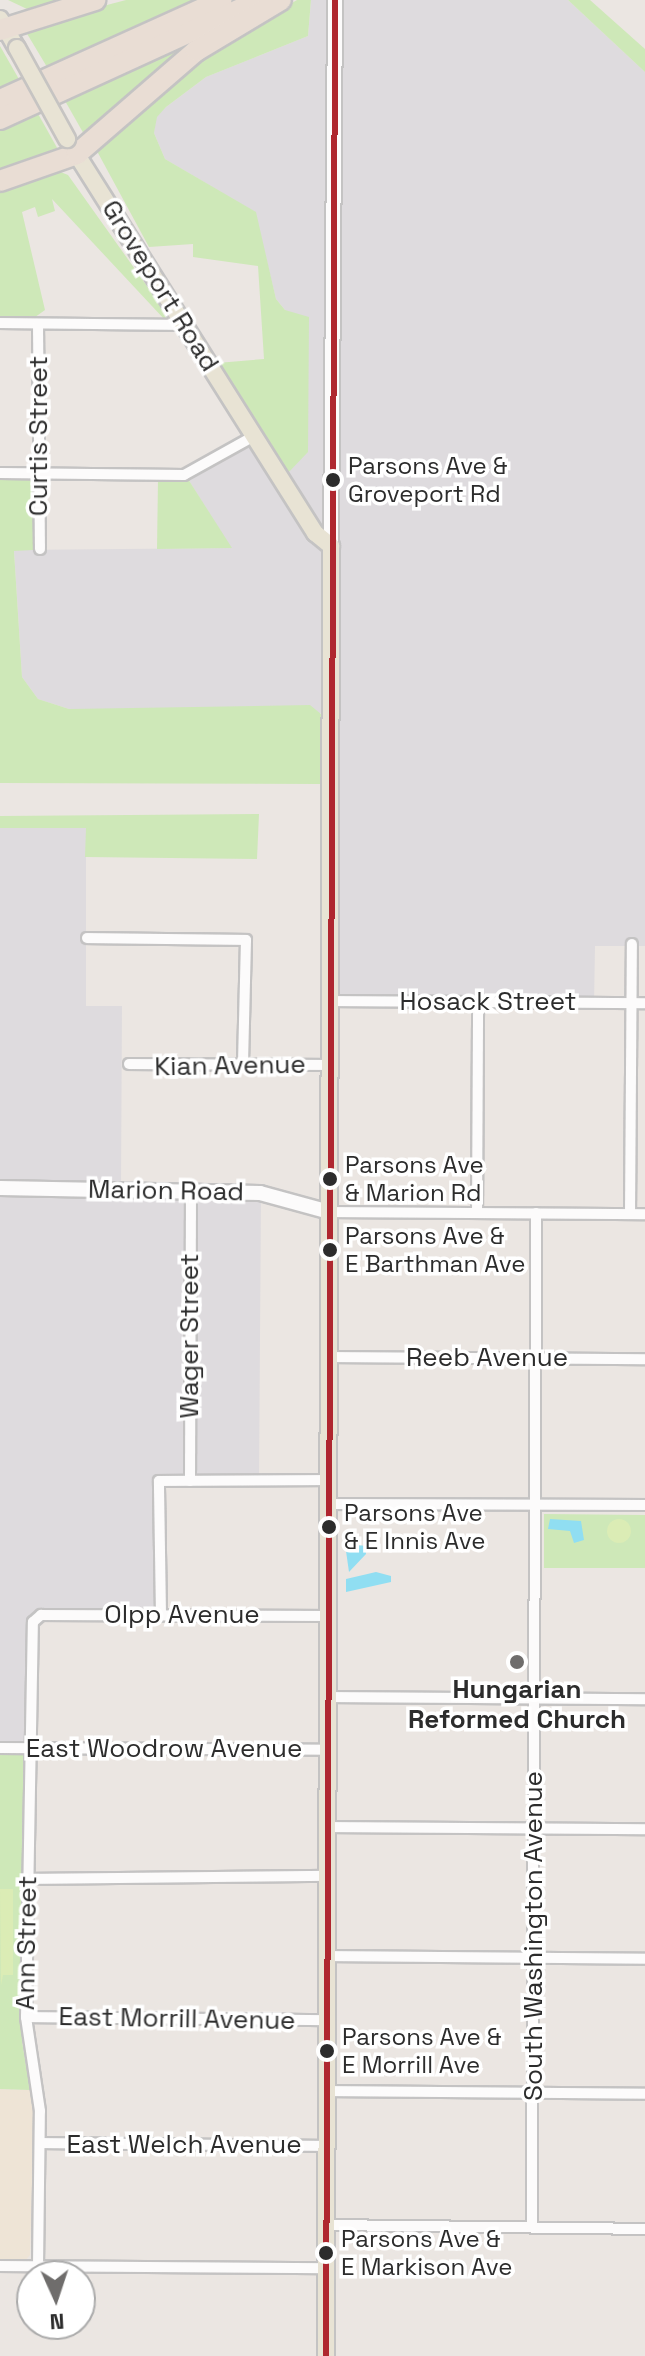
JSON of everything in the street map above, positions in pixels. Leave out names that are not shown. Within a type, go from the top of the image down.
[{"type":"highway","points":[[2,25],[95,0]]},
{"type":"highway","points":[[0,100],[221,0]]},
{"type":"highway","points":[[0,119],[259,0]]},
{"type":"highway","points":[[0,181],[72,146],[196,51],[281,0]]},
{"type":"main road","name":"Groveport Road","points":[[2,25],[72,146],[315,533],[331,546]]},
{"type":"main road","points":[[326,2356],[331,546]]},
{"type":"street","points":[[331,546],[335,0]]},
{"type":"street","points":[[0,323],[184,325]]},
{"type":"street","name":"Curtis Street","points":[[38,324],[40,549]]},
{"type":"street","points":[[0,473],[190,474],[254,436]]},
{"type":"street","points":[[87,938],[246,940],[243,1065]]},
{"type":"street","points":[[630,1214],[632,944]]},
{"type":"street","name":"Hosack Street","points":[[331,1001],[645,1003]]},
{"type":"street","points":[[477,1213],[478,1002]]},
{"type":"street","name":"Kian Avenue","points":[[129,1064],[331,1065]]},
{"type":"street","name":"Marion Road","points":[[0,1188],[267,1194],[330,1212]]},
{"type":"street","name":"Wager Street","points":[[190,1481],[191,1192]]},
{"type":"street","points":[[330,1212],[645,1214]]},
{"type":"street","name":"South Washington Avenue","points":[[528,2227],[533,2093],[536,1213]]},
{"type":"street","name":"Reeb Avenue","points":[[330,1357],[645,1359]]},
{"type":"street","points":[[161,1615],[159,1481],[330,1480]]},
{"type":"street","points":[[329,1504],[645,1505]]},
{"type":"street","name":"Olpp Avenue","points":[[35,1618],[329,1616]]},
{"type":"street","name":"Ann Street","points":[[35,1618],[26,2017],[41,2143],[38,2260]]},
{"type":"street","points":[[329,1697],[645,1699]]},
{"type":"street","name":"East Woodrow Avenue","points":[[0,1748],[329,1750]]},
{"type":"street","points":[[328,1827],[645,1829]]},
{"type":"street","points":[[28,1879],[328,1876]]},
{"type":"street","points":[[327,1956],[645,1959]]},
{"type":"street","name":"East Morrill Avenue","points":[[26,2017],[327,2020]]},
{"type":"street","points":[[327,2091],[645,2094]]},
{"type":"street","name":"East Welch Avenue","points":[[41,2143],[327,2146]]},
{"type":"street","points":[[326,2225],[645,2229]]},
{"type":"street","points":[[96,2266],[326,2268]]},
{"type":"shaded area","points":[[311,0],[568,0],[645,72],[645,946],[595,946],[594,1004],[328,1005],[333,814],[321,814],[321,713],[69,709],[38,699],[22,677],[14,550],[231,548],[188,479],[263,436],[285,310],[276,299],[255,212],[165,159],[154,133],[156,117],[206,77],[308,36]]},
{"type":"shaded area","points":[[0,828],[86,828],[86,1006],[122,1006],[121,1188],[261,1196],[259,1481],[162,1481],[161,1616],[33,1616],[25,1755],[0,1755]]},
{"type":"shaded area","points":[[0,2089],[30,2090],[34,2116],[30,2255],[26,2260],[0,2260]]},
{"type":"green space","points":[[8,0],[70,0],[27,9]]},
{"type":"green space","points":[[126,0],[201,0],[47,67],[23,27]]},
{"type":"green space","points":[[297,0],[311,0],[308,36],[206,77],[166,107],[157,117],[154,133],[165,159],[256,212],[276,299],[285,310],[309,317],[308,452],[287,474],[217,363],[264,359],[258,266],[193,257],[193,244],[149,247],[98,153],[99,143],[213,49]]},
{"type":"green space","points":[[568,0],[590,0],[645,49],[645,72]]},
{"type":"green space","points":[[218,28],[85,136],[64,99]]},
{"type":"green space","points":[[0,46],[20,81],[0,90]]},
{"type":"green space","points":[[37,112],[60,153],[0,174],[0,129]]},
{"type":"green space","points":[[58,171],[68,175],[169,317],[165,320],[52,199],[55,211],[38,217],[35,207],[22,212],[45,310],[31,320],[0,319],[0,190]]},
{"type":"green space","points":[[0,479],[35,479],[33,550],[14,551],[22,677],[38,699],[69,709],[310,705],[321,714],[321,784],[0,783]]},
{"type":"green space","points":[[188,479],[232,548],[157,549],[158,480]]},
{"type":"green space","points":[[259,814],[257,859],[85,857],[86,828],[0,828],[0,816]]},
{"type":"green space","points":[[544,1514],[645,1515],[645,1568],[544,1568]]},
{"type":"green space","points":[[619,1519],[630,1526],[631,1531],[624,1542],[619,1543],[608,1536],[607,1531],[614,1520]]},
{"type":"green space","points":[[0,1755],[25,1755],[22,2041],[30,2090],[0,2089]]},
{"type":"green space","points":[[0,1889],[13,1889],[13,1975],[3,1975],[1,1985]]},
{"type":"water","points":[[550,1519],[581,1521],[584,1540],[574,1543],[570,1531],[548,1529]]},
{"type":"water","points":[[353,1544],[365,1546],[366,1554],[349,1572],[346,1551]]},
{"type":"water","points":[[376,1572],[391,1576],[391,1582],[346,1592],[346,1579]]},
{"type":"transit line","points":[[326,2356],[335,0]]},
{"type":"place","name":"Parsons Ave & Groveport Rd","points":[[333,480]]},
{"type":"place","name":"Parsons Ave & Marion Rd","points":[[330,1179]]},
{"type":"place","name":"Parsons Ave & E Barthman Ave","points":[[330,1250]]},
{"type":"place","name":"Parsons Ave & E Innis Ave","points":[[329,1527]]},
{"type":"place","name":"Hungarian Reformed Church","points":[[517,1662]]},
{"type":"place","name":"Parsons Ave & E Morrill Ave","points":[[327,2051]]},
{"type":"place","name":"Parsons Ave & E Markison Ave","points":[[326,2253]]}]
